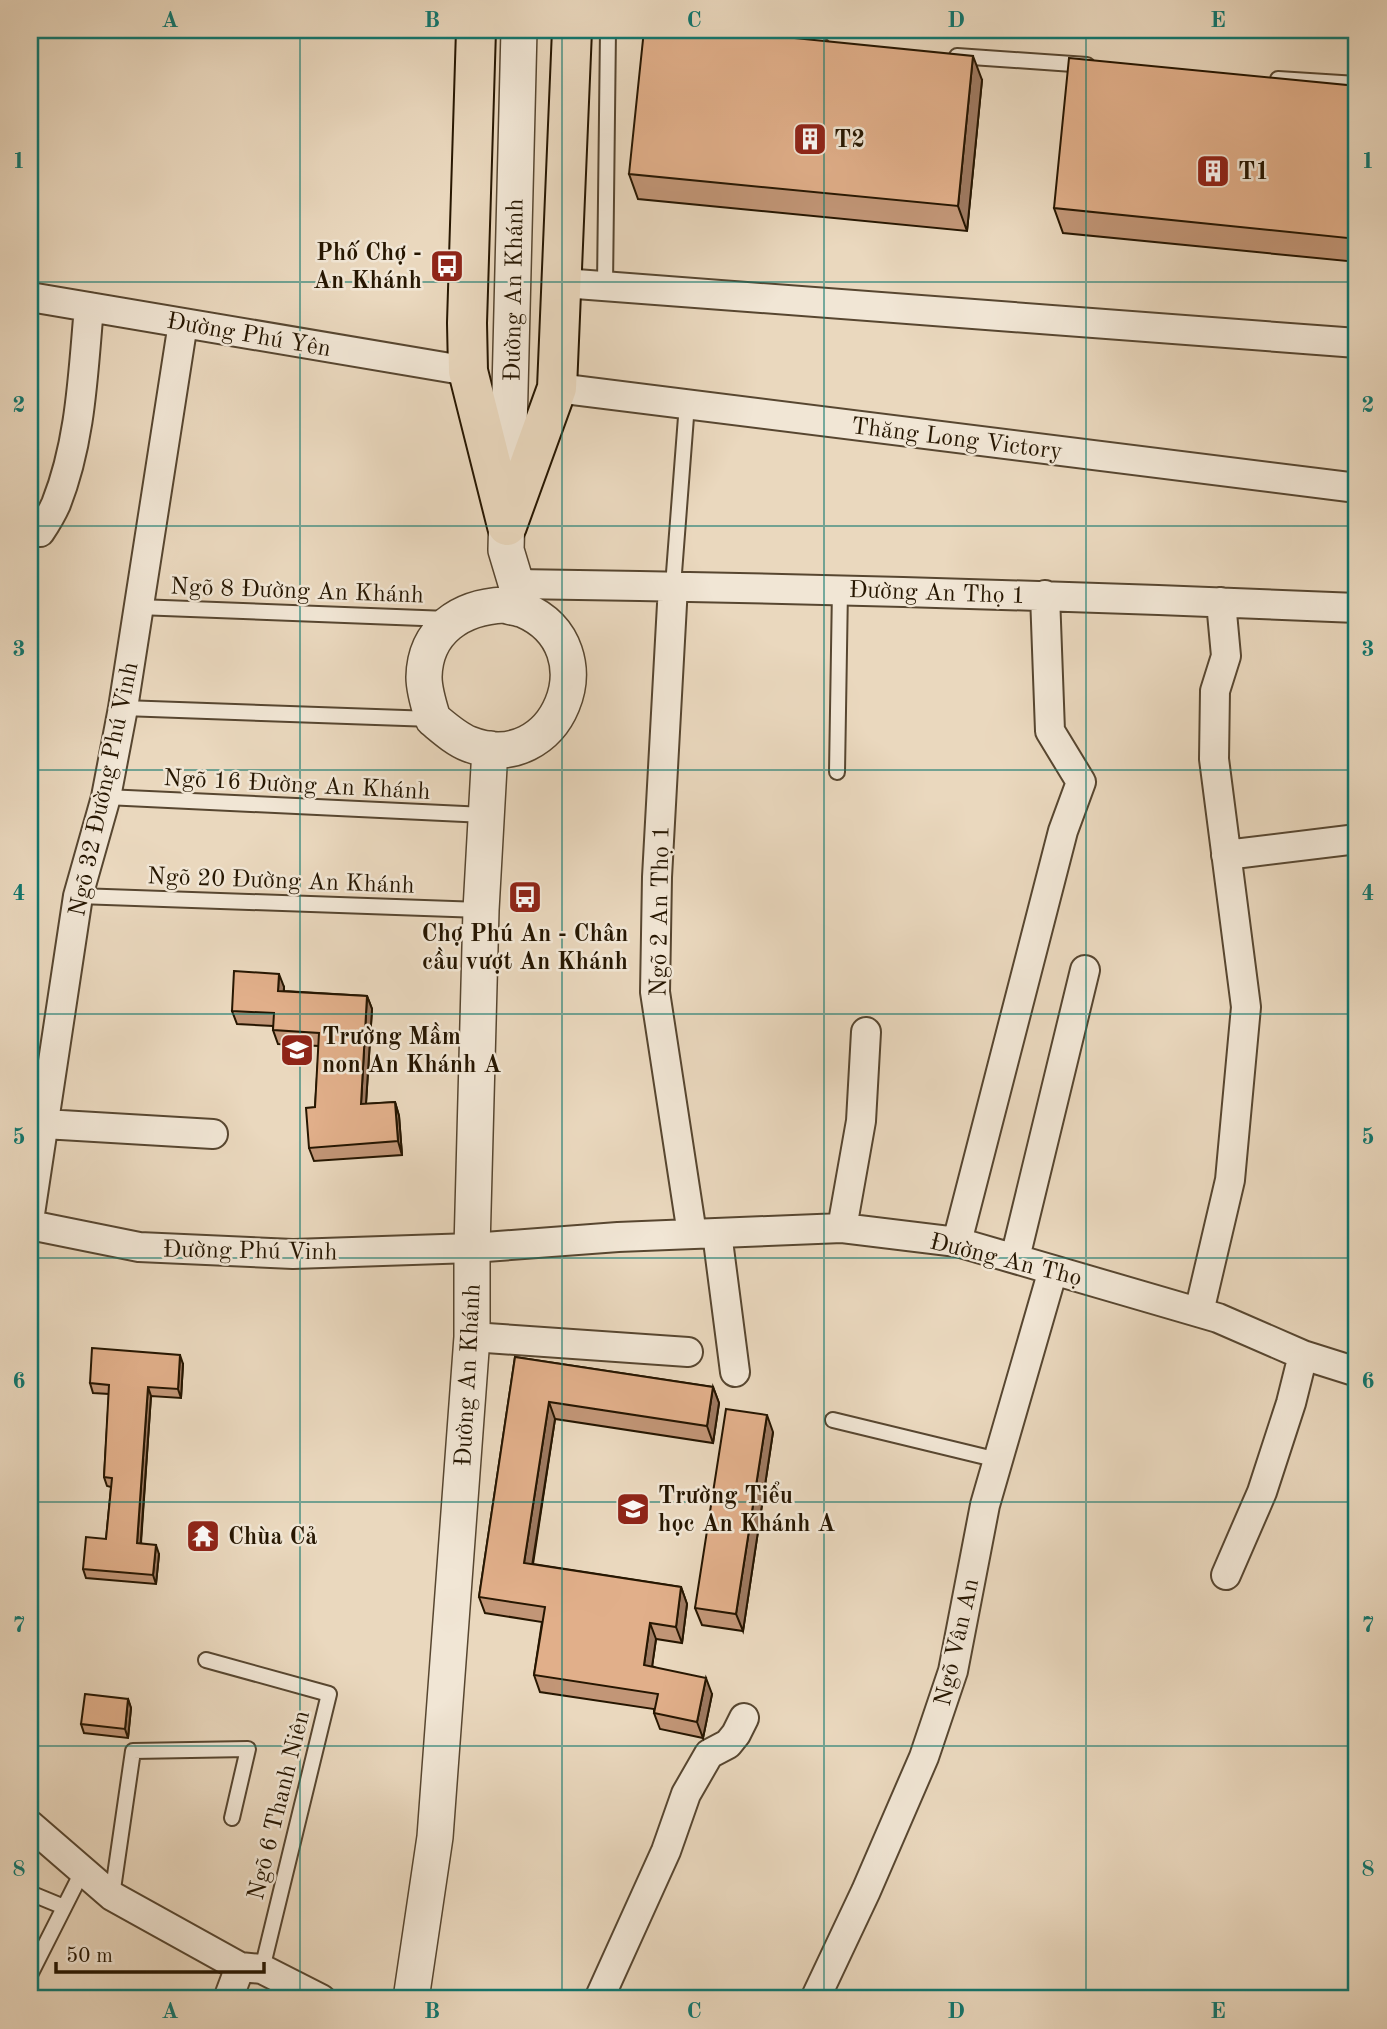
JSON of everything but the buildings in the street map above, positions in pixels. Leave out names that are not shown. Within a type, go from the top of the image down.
[{"type":"main road","points":[[476,30],[467,323],[468,371],[507,538]]},
{"type":"main road","points":[[507,538],[557,388],[572,30]]},
{"type":"street","name":"Đường An Khánh","points":[[519,30],[507,538],[520,597]]},
{"type":"street","points":[[563,283],[1357,343]]},
{"type":"street","name":"Đường Phú Yên","points":[[30,297],[468,371]]},
{"type":"street","points":[[30,530],[40,532],[55,506],[72,449],[81,399],[89,307]]},
{"type":"street","name":"Ngõ 32 Đường Phú Vinh","points":[[30,1214],[79,896],[106,797],[123,708],[183,323]]},
{"type":"street","name":"Thăng Long Victory","points":[[557,388],[1357,488]]},
{"type":"street","name":"Đường An Khánh","points":[[466,613],[507,538]]},
{"type":"street","name":"Đường An Thọ 1","points":[[520,597],[673,586],[1045,595],[1357,608]]},
{"type":"street","name":"Ngõ 2 An Thọ 1","points":[[673,586],[657,877],[655,992],[734,1372]]},
{"type":"street","points":[[957,1242],[1063,831],[1081,782],[1050,731],[1045,595]]},
{"type":"street","points":[[520,597],[556,635],[565,653],[569,674],[567,694],[554,721],[530,741],[511,748],[490,749],[468,744],[433,719],[424,679],[425,662],[431,645],[441,631],[466,613],[503,605],[520,597]]},
{"type":"street","points":[[1199,1312],[1230,1180],[1246,1007],[1214,759],[1215,691],[1226,656],[1221,602]]},
{"type":"street","name":"Đường An Khánh","points":[[411,1999],[435,1837],[472,1337],[471,1248],[481,910],[490,749]]},
{"type":"street","points":[[1226,855],[1357,839]]},
{"type":"street","points":[[1015,1258],[1085,970]]},
{"type":"street","points":[[842,1228],[861,1122],[866,1032]]},
{"type":"street","points":[[44,1124],[213,1135]]},
{"type":"street","name":"Đường Phú Vinh","points":[[30,1225],[139,1247],[293,1254],[471,1248]]},
{"type":"street","name":"Đường An Thọ","points":[[471,1248],[618,1237],[842,1228],[957,1242],[1219,1318],[1303,1355],[1357,1373]]},
{"type":"street","name":"Ngõ Vân An","points":[[815,1999],[866,1891],[924,1757],[953,1671],[985,1505],[1053,1270]]},
{"type":"street","points":[[472,1337],[688,1352]]},
{"type":"street","points":[[1226,1575],[1262,1492],[1291,1403],[1303,1355]]},
{"type":"street","points":[[599,1999],[666,1851],[686,1794],[709,1754],[729,1744],[744,1718]]},
{"type":"street","points":[[30,1825],[112,1896],[251,1968],[321,1999]]},
{"type":"street","points":[[228,1999],[251,1968]]},
{"type":"lane","points":[[605,285],[608,30]]},
{"type":"lane","points":[[810,30],[811,45],[838,47]]},
{"type":"lane","points":[[947,55],[1098,66]]},
{"type":"lane","points":[[1262,78],[1357,84]]},
{"type":"lane","points":[[673,586],[687,404]]},
{"type":"lane","points":[[837,772],[840,589]]},
{"type":"lane","name":"Ngõ 8 Đường An Khánh","points":[[138,607],[466,613]]},
{"type":"lane","points":[[123,708],[433,719]]},
{"type":"lane","name":"Ngõ 16 Đường An Khánh","points":[[106,797],[487,815]]},
{"type":"lane","name":"Ngõ 20 Đường An Khánh","points":[[79,896],[481,910]]},
{"type":"lane","points":[[833,1420],[998,1460]]},
{"type":"lane","name":"Ngõ 6 Thanh Niên","points":[[206,1660],[329,1694],[251,1968]]},
{"type":"lane","points":[[112,1896],[133,1751],[248,1749],[232,1818]]},
{"type":"lane","points":[[30,1975],[82,1872]]},
{"type":"lane","points":[[30,1893],[64,1907]]},
{"type":"place","name":"T2","points":[[810,139]]},
{"type":"place","name":"T1","points":[[1213,171]]},
{"type":"place","name":"Phố Chợ - An Khánh","points":[[447,266]]},
{"type":"place","name":"Chợ Phú An - Chân cầu vượt An Khánh","points":[[525,897]]},
{"type":"place","name":"Trường Mầm non An Khánh A","points":[[297,1050]]},
{"type":"place","name":"Trường Tiểu học An Khánh A","points":[[633,1509]]},
{"type":"place","name":"Chùa Cả","points":[[203,1536]]}]
